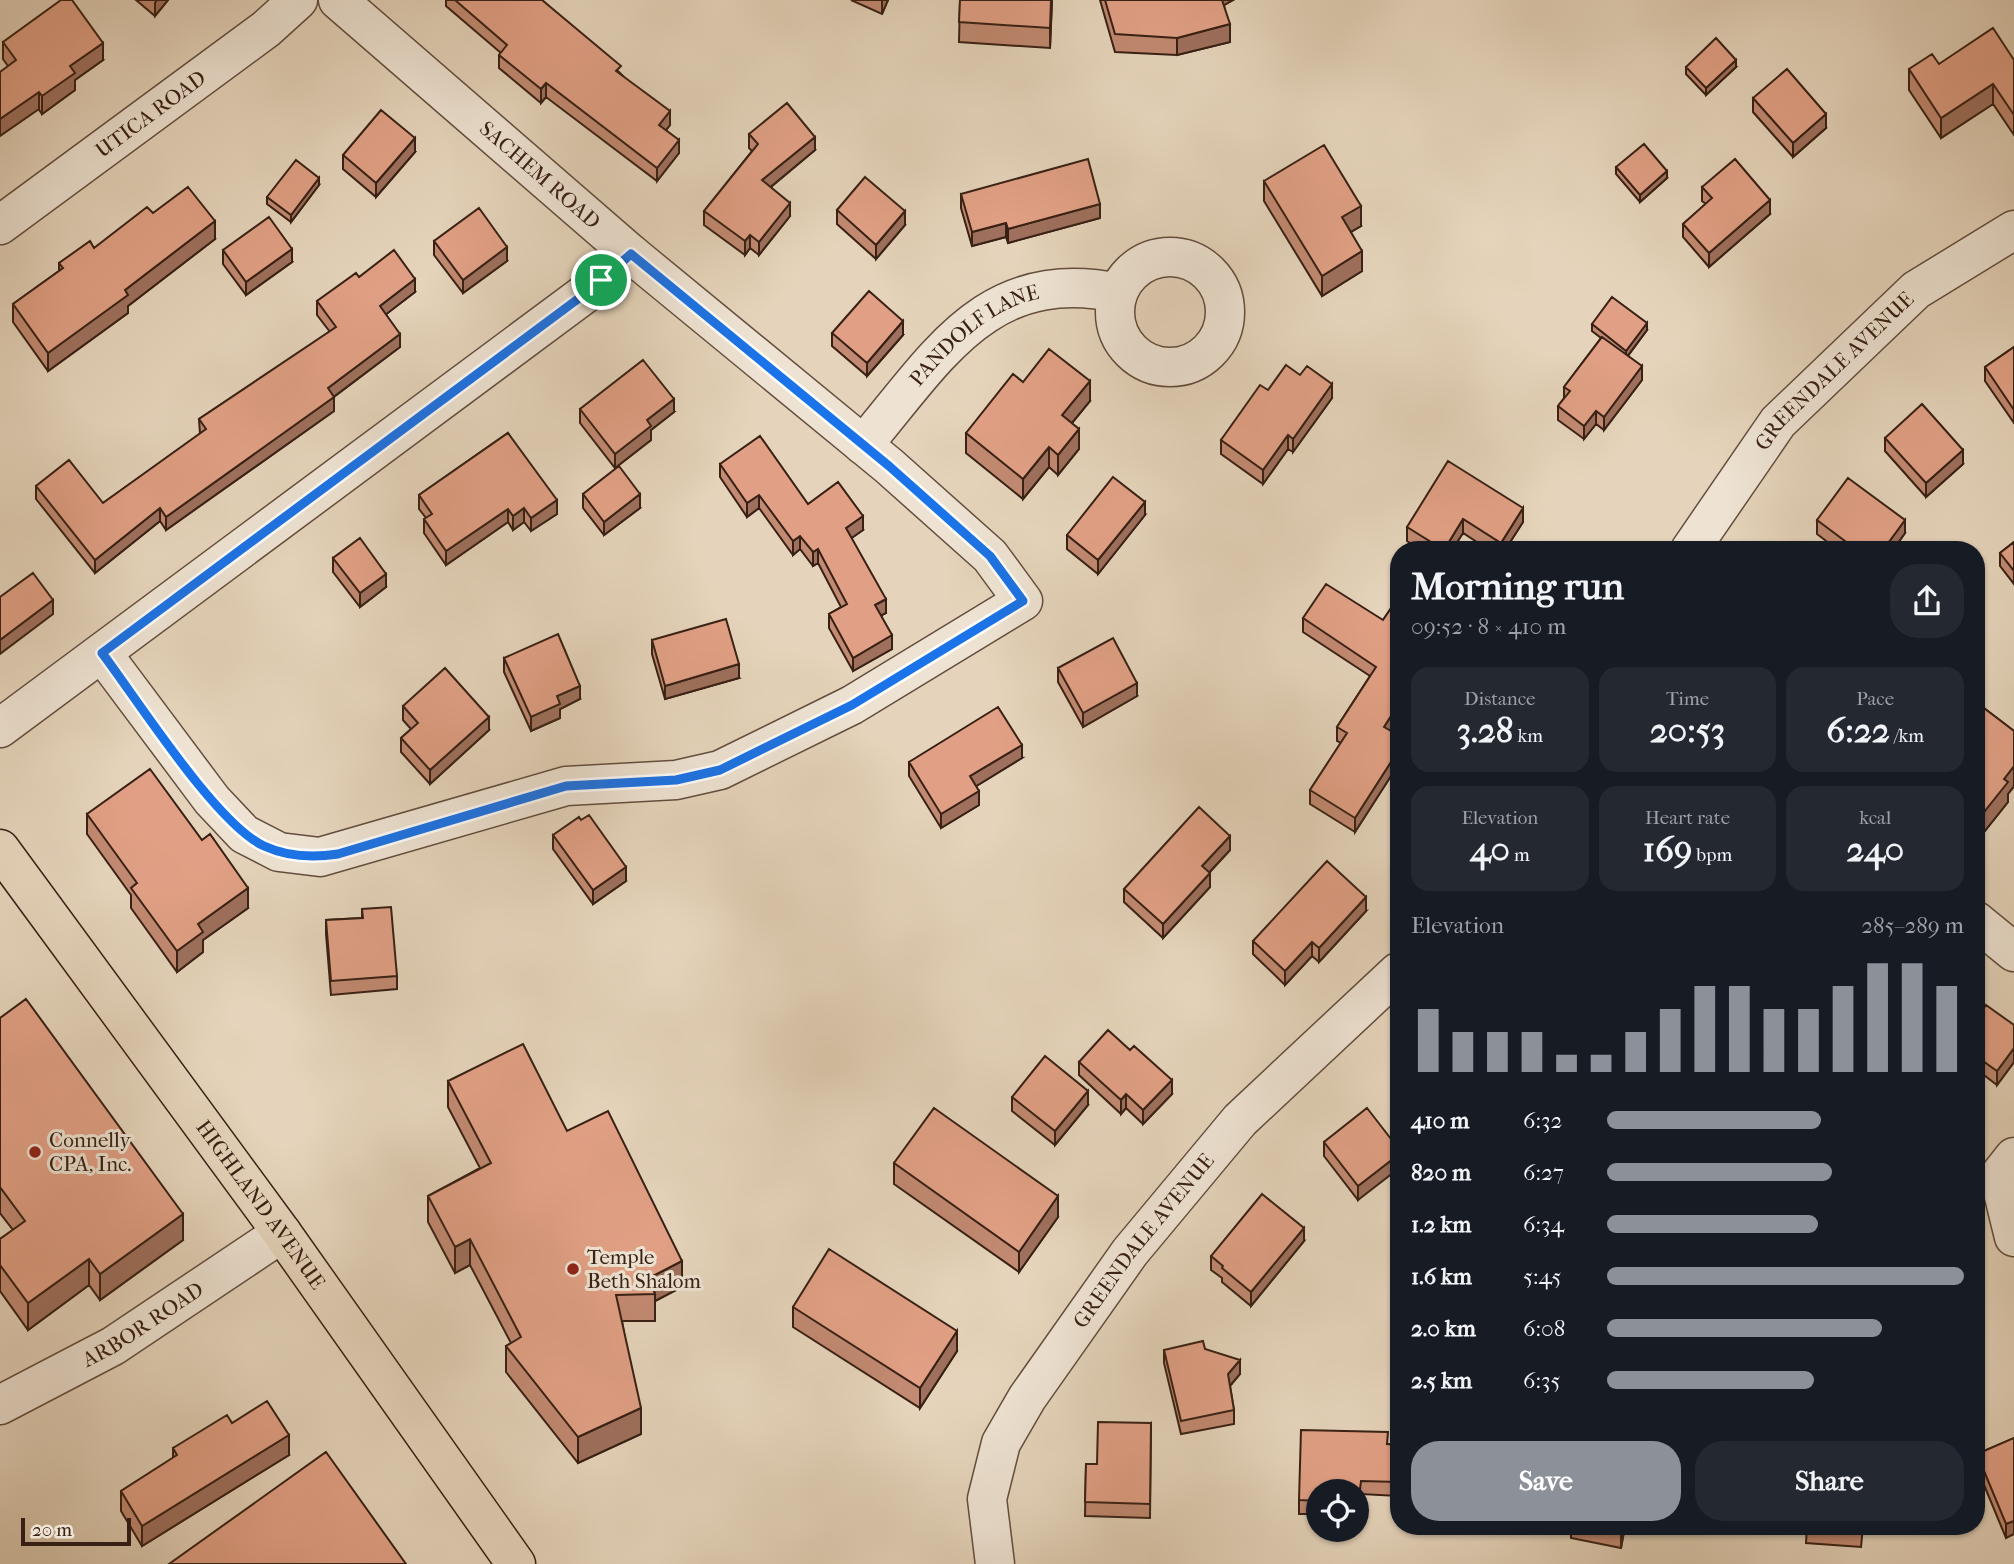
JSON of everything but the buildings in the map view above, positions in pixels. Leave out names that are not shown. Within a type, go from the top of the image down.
[{"type":"main road","name":"HIGHLAND AVENUE","points":[[0,849],[282,1233],[516,1564]]},
{"type":"street","name":"UTICA ROAD","points":[[0,225],[266,29],[298,0]]},
{"type":"street","name":"SACHEM ROAD","points":[[102,653],[227,818],[261,845],[299,857],[320,857],[566,786],[676,780],[720,770],[852,705],[1023,601],[990,556],[863,445],[631,254],[338,0]]},
{"type":"street","name":"GREENDALE AVENUE","points":[[1696,541],[1778,422],[1916,290],[2014,230]]},
{"type":"street","points":[[0,728],[586,293],[631,254]]},
{"type":"street","name":"PANDOLF LANE","points":[[863,445],[947,346],[982,313],[1015,298],[1063,288],[1118,293]]},
{"type":"street","points":[[1985,928],[2014,952]]},
{"type":"street","name":"GREENDALE AVENUE","points":[[995,1564],[987,1499],[1001,1443],[1027,1398],[1130,1252],[1240,1120],[1390,979]]},
{"type":"street","points":[[2014,1157],[1999,1176],[2014,1237]]},
{"type":"street","name":"ARBOR ROAD","points":[[0,1405],[113,1346],[282,1233]]},
{"type":"place","name":"Connelly CPA, Inc.","points":[[35,1152]]},
{"type":"place","name":"Temple Beth Shalom","points":[[573,1269]]},
{"type":"route","points":[[631,254],[889,466],[990,556],[1023,601],[852,705],[720,770],[676,780],[566,786],[338,854],[320,857],[299,857],[261,845],[244,834],[212,800],[102,653],[601,280],[631,254]]}]
